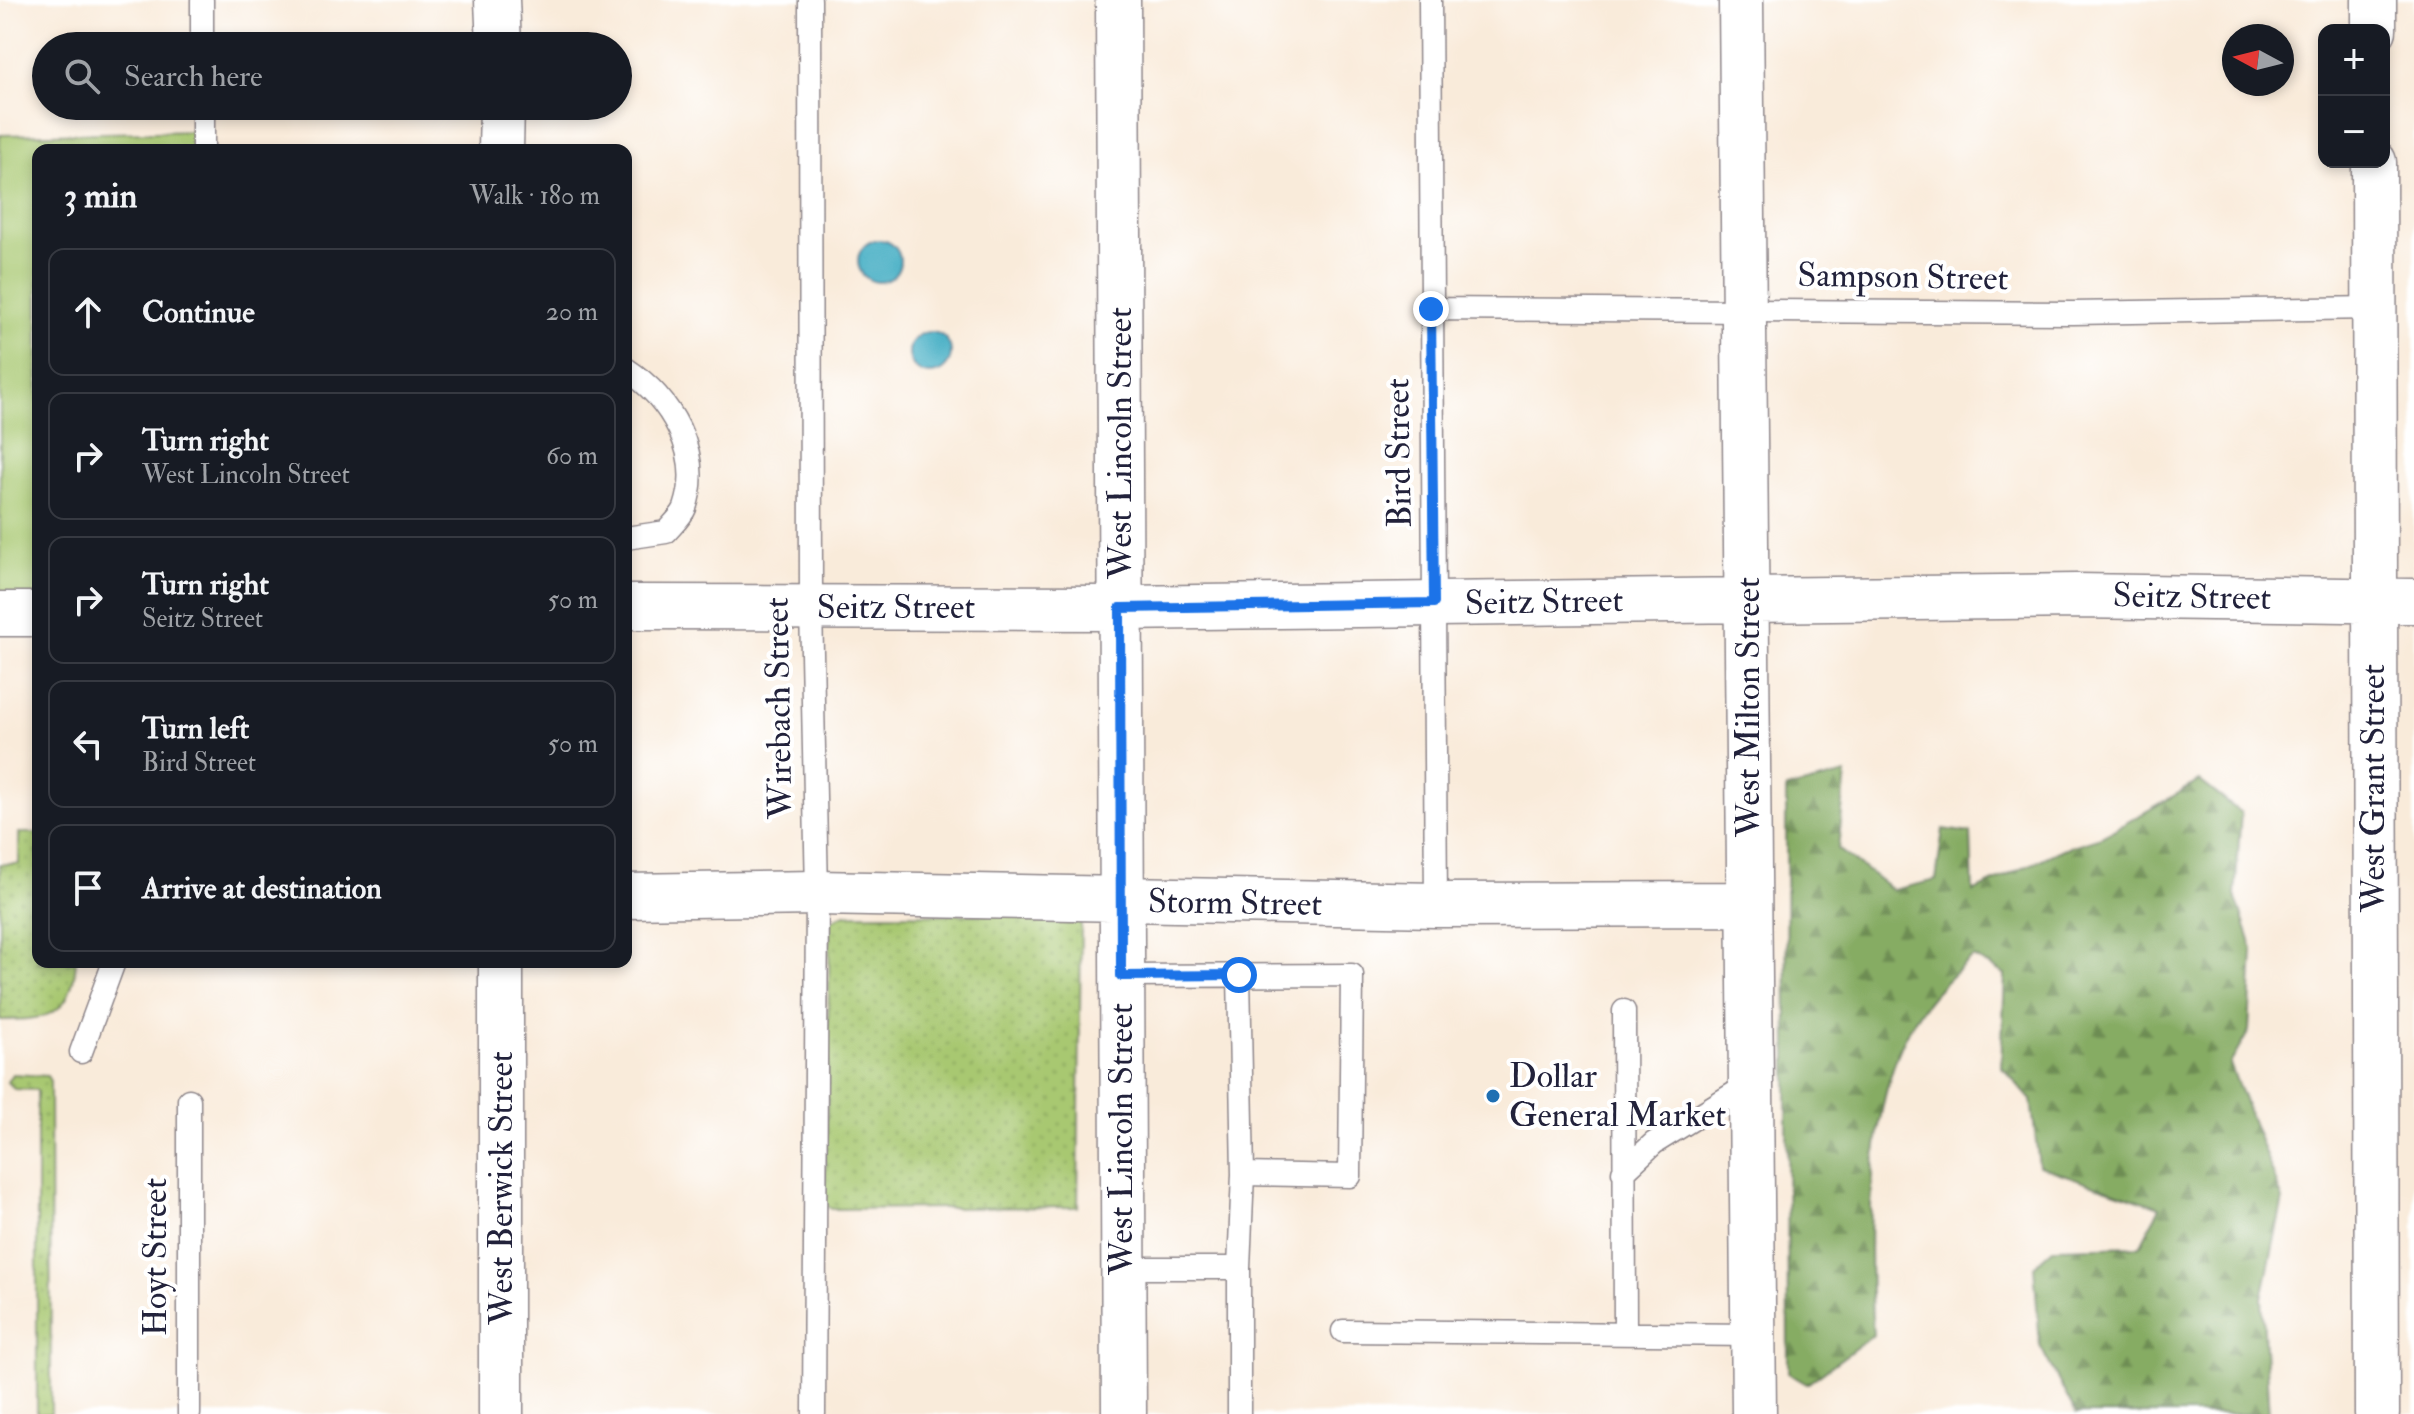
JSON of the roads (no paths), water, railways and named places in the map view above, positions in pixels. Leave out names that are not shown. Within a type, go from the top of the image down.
[{"type":"street","points":[[497,0],[498,32]]},
{"type":"street","name":"West Lincoln Street","points":[[1118,0],[1124,1414]]},
{"type":"street","name":"West Milton Street","points":[[1741,0],[1754,1414]]},
{"type":"street","points":[[2374,0],[2374,24]]},
{"type":"street","points":[[501,144],[502,120]]},
{"type":"street","name":"West Grant Street","points":[[2374,168],[2374,308],[2393,601],[2377,1414]]},
{"type":"street","name":"Seitz Street","points":[[632,607],[1120,608],[2210,596],[2393,601]]},
{"type":"street","points":[[0,614],[32,614]]},
{"type":"street","name":"Storm Street","points":[[632,896],[817,893],[1120,902],[1749,904]]},
{"type":"street","name":"West Berwick Street","points":[[501,968],[501,1414]]},
{"type":"lane","points":[[202,0],[202,32]]},
{"type":"lane","name":"Wirebach Street","points":[[810,0],[811,606],[817,893],[814,1414]]},
{"type":"lane","name":"Bird Street","points":[[1430,0],[1436,905]]},
{"type":"lane","points":[[203,120],[203,144]]},
{"type":"lane","name":"Sampson Street","points":[[1431,309],[2073,313],[2374,308]]},
{"type":"lane","points":[[632,373],[647,383],[676,417],[690,467],[685,509],[666,532],[632,537]]},
{"type":"lane","points":[[81,1052],[112,968]]},
{"type":"lane","points":[[1239,975],[1243,1174],[1239,1268],[1239,1414]]},
{"type":"lane","points":[[1121,976],[1352,975],[1350,1176],[1243,1174]]},
{"type":"lane","points":[[1624,1011],[1625,1334]]},
{"type":"lane","points":[[1623,1172],[1654,1143],[1751,1083]]},
{"type":"lane","name":"Hoyt Street","points":[[189,1100],[189,1414]]},
{"type":"lane","points":[[1122,1268],[1239,1268]]},
{"type":"lane","points":[[1343,1331],[1754,1335]]},
{"type":"water","points":[[879,240],[894,246],[900,261],[894,276],[879,282],[864,276],[858,261],[864,246]]},
{"type":"water","points":[[930,332],[945,338],[951,353],[945,368],[930,374],[915,368],[909,353],[915,338]]},
{"type":"place","name":"Dollar General Market","points":[[1493,1096]]}]
